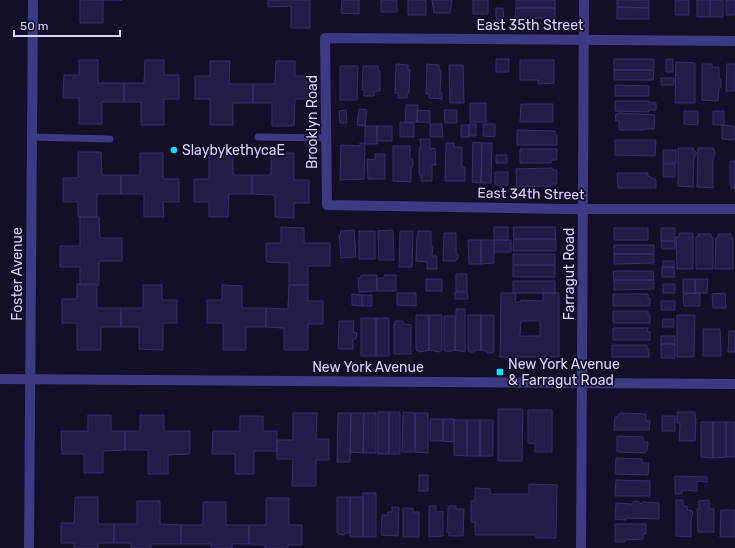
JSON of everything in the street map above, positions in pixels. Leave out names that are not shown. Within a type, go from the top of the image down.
[{"type":"street","name":"Foster Avenue","points":[[29,548],[33,0]]},
{"type":"street","name":"Farragut Road","points":[[581,548],[584,0]]},
{"type":"street","name":"East 35th Street","points":[[325,38],[735,40]]},
{"type":"street","name":"Brooklyn Road","points":[[325,38],[327,205]]},
{"type":"street","name":"East 34th Street","points":[[327,205],[583,209],[735,209]]},
{"type":"street","name":"New York Avenue","points":[[0,379],[735,384]]},
{"type":"lane","points":[[32,137],[110,139]]},
{"type":"lane","points":[[258,137],[326,138]]},
{"type":"building","points":[[80,0],[103,0],[103,23],[80,23]]},
{"type":"building","points":[[268,0],[310,0],[310,28],[291,28],[291,6],[268,7]]},
{"type":"building","points":[[342,0],[359,0],[359,14],[341,13]]},
{"type":"building","points":[[381,0],[397,0],[397,12],[381,12]]},
{"type":"building","points":[[408,0],[426,0],[426,15],[408,15]]},
{"type":"building","points":[[432,0],[452,0],[450,13],[434,13]]},
{"type":"building","points":[[473,0],[488,0],[488,14],[473,14]]},
{"type":"building","points":[[516,0],[555,0],[555,8],[516,8]]},
{"type":"building","points":[[617,0],[649,0],[649,8],[617,7]]},
{"type":"building","points":[[675,0],[689,0],[689,15],[675,15]]},
{"type":"building","points":[[697,0],[710,0],[710,17],[697,17]]},
{"type":"building","points":[[710,0],[723,0],[723,17],[710,17]]},
{"type":"building","points":[[726,0],[735,0],[735,15],[726,15]]},
{"type":"building","points":[[617,7],[649,8],[649,19],[617,19]]},
{"type":"building","points":[[496,8],[503,8],[504,20],[496,20]]},
{"type":"building","points":[[516,8],[555,8],[555,18],[515,18]]},
{"type":"building","points":[[496,59],[509,59],[509,72],[496,72]]},
{"type":"building","points":[[614,59],[654,59],[654,70],[614,70]]},
{"type":"building","points":[[666,59],[673,59],[673,72],[666,72]]},
{"type":"building","points":[[79,60],[98,60],[98,83],[124,83],[124,102],[102,102],[102,124],[79,124],[79,98],[63,98],[64,75],[79,75]]},
{"type":"building","points":[[145,60],[164,60],[164,75],[179,75],[179,99],[164,99],[164,125],[141,125],[141,102],[124,102],[124,83],[144,83]]},
{"type":"building","points":[[520,60],[554,60],[554,83],[538,84],[538,80],[520,80]]},
{"type":"building","points":[[210,61],[230,61],[229,84],[253,84],[253,103],[233,103],[233,125],[210,125],[210,99],[195,99],[195,76],[210,76]]},
{"type":"building","points":[[276,61],[295,61],[295,76],[310,76],[310,99],[295,99],[294,126],[272,126],[272,103],[253,103],[253,84],[275,84]]},
{"type":"building","points":[[676,62],[695,63],[695,103],[675,103]]},
{"type":"building","points":[[396,64],[408,65],[408,70],[410,70],[409,93],[407,93],[407,98],[398,98],[398,93],[395,93]]},
{"type":"building","points":[[427,64],[439,65],[439,70],[441,70],[440,93],[442,93],[442,99],[429,98],[429,94],[426,94]]},
{"type":"building","points":[[702,64],[712,64],[712,67],[719,67],[721,87],[719,88],[718,101],[702,100]]},
{"type":"building","points":[[727,64],[735,64],[735,91],[726,91]]},
{"type":"building","points":[[449,65],[463,65],[464,103],[450,103]]},
{"type":"building","points":[[340,66],[358,66],[357,100],[340,100]]},
{"type":"building","points":[[363,66],[378,66],[378,71],[380,71],[380,91],[374,91],[374,96],[364,96],[364,90],[362,90]]},
{"type":"building","points":[[614,70],[654,70],[653,80],[614,80]]},
{"type":"building","points":[[661,78],[674,78],[674,85],[661,85]]},
{"type":"building","points":[[615,85],[649,86],[649,96],[615,96]]},
{"type":"building","points":[[615,101],[649,101],[656,103],[656,110],[649,110],[649,112],[615,111]]},
{"type":"building","points":[[470,103],[486,103],[486,122],[470,122]]},
{"type":"building","points":[[521,104],[553,104],[553,122],[520,122]]},
{"type":"building","points":[[406,105],[418,105],[417,122],[405,122]]},
{"type":"building","points":[[359,109],[367,110],[365,126],[357,125]]},
{"type":"building","points":[[346,110],[347,123],[340,123],[339,111]]},
{"type":"building","points":[[417,110],[430,111],[430,123],[417,122]]},
{"type":"building","points":[[444,110],[457,110],[457,123],[445,123]]},
{"type":"building","points":[[684,111],[698,111],[698,125],[684,124]]},
{"type":"building","points":[[713,111],[724,111],[724,125],[713,125]]},
{"type":"building","points":[[616,114],[655,115],[654,129],[619,130],[619,121],[615,121]]},
{"type":"building","points":[[400,122],[414,123],[414,137],[400,137]]},
{"type":"building","points":[[430,124],[442,124],[443,137],[430,137]]},
{"type":"building","points":[[469,124],[476,124],[476,136],[469,136]]},
{"type":"building","points":[[483,124],[495,124],[495,137],[483,136]]},
{"type":"building","points":[[461,125],[469,125],[469,137],[461,137]]},
{"type":"building","points":[[722,125],[734,126],[734,140],[722,139]]},
{"type":"building","points":[[365,126],[377,126],[377,144],[365,144]]},
{"type":"building","points":[[377,126],[392,126],[392,141],[377,141]]},
{"type":"building","points":[[517,130],[555,131],[555,135],[557,135],[557,145],[517,145]]},
{"type":"building","points":[[420,139],[430,139],[430,149],[435,148],[436,165],[432,165],[432,181],[421,181],[421,175],[419,175],[419,148],[421,148]]},
{"type":"building","points":[[615,140],[656,140],[655,156],[615,155]]},
{"type":"building","points":[[473,142],[482,143],[481,183],[472,182]]},
{"type":"building","points":[[360,143],[365,143],[364,179],[340,180],[341,145],[360,146]]},
{"type":"building","points":[[446,143],[454,143],[454,147],[462,147],[462,167],[465,167],[465,181],[445,181]]},
{"type":"building","points":[[482,143],[492,143],[491,183],[481,183]]},
{"type":"building","points":[[393,146],[410,146],[410,159],[413,159],[413,167],[411,167],[411,182],[393,181]]},
{"type":"building","points":[[678,148],[694,148],[693,150],[696,152],[694,157],[693,187],[678,186]]},
{"type":"building","points":[[698,148],[713,148],[715,152],[713,157],[713,188],[697,187]]},
{"type":"building","points":[[520,149],[557,149],[557,160],[551,160],[551,163],[520,163]]},
{"type":"building","points":[[663,150],[676,150],[676,163],[663,163]]},
{"type":"building","points":[[78,152],[101,152],[102,175],[121,175],[121,194],[97,194],[97,217],[78,217],[78,202],[63,202],[63,178],[78,178]]},
{"type":"building","points":[[140,153],[163,153],[163,179],[179,179],[179,202],[163,202],[164,217],[144,217],[144,194],[121,194],[121,175],[140,175]]},
{"type":"building","points":[[209,153],[233,153],[233,175],[252,175],[252,194],[229,194],[228,217],[209,217],[209,202],[194,202],[194,179],[209,179]]},
{"type":"building","points":[[271,153],[294,153],[294,180],[309,180],[309,203],[294,203],[294,218],[275,217],[275,195],[252,194],[252,175],[271,175]]},
{"type":"building","points":[[375,154],[385,154],[385,179],[368,179],[367,159],[375,160]]},
{"type":"building","points":[[496,155],[507,155],[507,163],[496,163]]},
{"type":"building","points":[[730,161],[735,161],[735,188],[731,188],[730,184]]},
{"type":"building","points":[[663,164],[675,164],[675,177],[663,177]]},
{"type":"building","points":[[552,168],[552,170],[557,170],[557,184],[552,184],[552,186],[517,187],[516,169]]},
{"type":"building","points":[[495,172],[508,172],[508,185],[495,185]]},
{"type":"building","points":[[617,173],[648,173],[648,176],[656,180],[656,188],[618,188]]},
{"type":"building","points":[[80,217],[99,217],[100,238],[122,238],[122,261],[99,261],[99,285],[80,285],[80,267],[60,267],[60,246],[80,246]]},
{"type":"building","points":[[281,227],[304,228],[304,243],[330,243],[330,266],[308,266],[308,285],[289,285],[289,263],[266,262],[266,243],[281,243]]},
{"type":"building","points":[[494,227],[508,227],[508,240],[494,240]]},
{"type":"building","points":[[513,227],[555,227],[556,239],[514,239]]},
{"type":"building","points":[[614,228],[648,228],[648,240],[614,240]]},
{"type":"building","points":[[661,228],[675,228],[675,241],[661,241]]},
{"type":"building","points":[[354,230],[356,257],[341,258],[340,231]]},
{"type":"building","points":[[393,230],[394,260],[379,260],[378,231]]},
{"type":"building","points":[[359,231],[375,231],[375,259],[359,259]]},
{"type":"building","points":[[400,231],[413,231],[412,267],[399,267]]},
{"type":"building","points":[[418,231],[431,231],[431,246],[433,246],[432,256],[437,256],[437,269],[427,269],[427,262],[416,261]]},
{"type":"building","points":[[444,233],[456,233],[456,252],[458,258],[455,261],[443,261]]},
{"type":"building","points":[[679,233],[693,233],[693,269],[677,269],[676,237],[679,237]]},
{"type":"building","points":[[698,234],[711,234],[711,237],[713,238],[713,269],[696,269],[696,237],[698,237]]},
{"type":"building","points":[[718,234],[731,234],[731,238],[733,238],[733,269],[715,269],[716,238],[718,238]]},
{"type":"building","points":[[514,239],[556,239],[556,251],[513,251]]},
{"type":"building","points":[[468,240],[481,240],[481,264],[469,264]]},
{"type":"building","points":[[481,240],[494,240],[494,263],[481,264]]},
{"type":"building","points":[[494,240],[511,240],[511,252],[494,252]]},
{"type":"building","points":[[661,241],[675,241],[675,249],[662,249]]},
{"type":"building","points":[[614,245],[654,245],[654,254],[614,254]]},
{"type":"building","points":[[513,254],[555,254],[555,265],[513,265]]},
{"type":"building","points":[[614,254],[654,254],[654,263],[614,264]]},
{"type":"building","points":[[663,261],[674,261],[674,267],[663,267]]},
{"type":"building","points":[[513,265],[555,265],[555,277],[513,277]]},
{"type":"building","points":[[662,267],[674,267],[675,277],[662,277]]},
{"type":"building","points":[[613,271],[653,271],[654,280],[614,280]]},
{"type":"building","points":[[456,274],[467,274],[467,291],[456,291]]},
{"type":"building","points":[[361,275],[377,275],[377,291],[359,292],[358,278],[361,278]]},
{"type":"building","points":[[384,275],[396,275],[396,291],[377,291],[377,278],[384,278]]},
{"type":"building","points":[[426,279],[442,279],[442,291],[426,291]]},
{"type":"building","points":[[683,279],[695,279],[695,293],[683,293]]},
{"type":"building","points":[[695,279],[708,279],[707,293],[695,293]]},
{"type":"building","points":[[614,280],[654,280],[654,289],[614,290]]},
{"type":"building","points":[[513,281],[555,281],[555,293],[513,293]]},
{"type":"building","points":[[77,284],[97,284],[97,308],[121,308],[121,327],[101,327],[101,350],[77,350],[77,323],[62,323],[62,299],[77,299]]},
{"type":"building","points":[[663,284],[675,284],[675,293],[663,293]]},
{"type":"building","points":[[143,285],[162,285],[162,300],[177,300],[177,323],[163,323],[163,350],[139,349],[139,327],[121,327],[121,308],[143,308]]},
{"type":"building","points":[[222,285],[242,286],[242,308],[266,308],[266,327],[246,327],[246,350],[223,350],[223,323],[207,323],[207,300],[222,300]]},
{"type":"building","points":[[289,285],[308,285],[308,301],[323,301],[323,324],[308,324],[308,350],[284,350],[284,328],[266,327],[266,308],[288,309]]},
{"type":"building","points":[[455,292],[467,292],[468,299],[455,299]]},
{"type":"building","points":[[397,293],[416,293],[416,306],[397,305]]},
{"type":"building","points":[[501,293],[516,293],[516,302],[521,302],[521,300],[542,301],[543,293],[559,293],[559,357],[500,357]],"holes":[[[521,321],[540,321],[540,336],[520,336]]]},
{"type":"building","points":[[700,293],[700,306],[684,306],[683,294]]},
{"type":"building","points":[[725,293],[726,308],[713,308],[712,294]]},
{"type":"building","points":[[352,294],[362,295],[362,306],[352,305]]},
{"type":"building","points":[[613,294],[648,294],[648,298],[650,298],[650,306],[613,306]]},
{"type":"building","points":[[362,295],[372,295],[372,306],[362,306]]},
{"type":"building","points":[[661,301],[675,301],[675,310],[661,310]]},
{"type":"building","points":[[456,309],[465,309],[465,352],[455,350]]},
{"type":"building","points":[[613,311],[648,311],[648,315],[650,315],[650,323],[613,323]]},
{"type":"building","points":[[416,315],[429,315],[429,350],[420,352],[416,350]]},
{"type":"building","points":[[429,315],[442,315],[442,350],[439,352],[429,350]]},
{"type":"building","points":[[468,315],[481,315],[481,350],[476,350],[474,352],[469,352],[468,350]]},
{"type":"building","points":[[481,315],[494,315],[493,353],[487,353],[485,350],[481,350]]},
{"type":"building","points":[[677,315],[695,315],[694,357],[677,357]]},
{"type":"building","points":[[444,316],[455,316],[455,350],[448,352],[444,350]]},
{"type":"building","points":[[361,318],[376,318],[376,356],[361,356]]},
{"type":"building","points":[[376,318],[389,318],[389,356],[376,356]]},
{"type":"building","points":[[663,319],[674,319],[674,327],[662,327]]},
{"type":"building","points":[[339,321],[354,321],[353,332],[357,333],[356,339],[353,339],[353,349],[338,349]]},
{"type":"building","points":[[395,321],[403,321],[403,324],[411,325],[411,354],[394,354]]},
{"type":"building","points":[[613,328],[648,328],[647,332],[650,332],[650,340],[613,340]]},
{"type":"building","points":[[703,329],[720,329],[721,356],[703,356]]},
{"type":"building","points":[[729,331],[735,331],[735,352],[728,352]]},
{"type":"building","points":[[661,336],[675,336],[675,344],[661,344]]},
{"type":"building","points":[[661,344],[675,344],[675,358],[661,358]]},
{"type":"building","points":[[612,345],[647,345],[647,349],[649,349],[649,357],[612,357]]},
{"type":"building","points":[[498,409],[523,409],[522,461],[498,461]]},
{"type":"building","points":[[528,410],[552,410],[552,452],[535,452],[535,444],[528,443]]},
{"type":"building","points":[[378,412],[389,412],[389,454],[378,454]]},
{"type":"building","points":[[389,412],[400,412],[400,454],[389,454]]},
{"type":"building","points":[[403,412],[415,413],[415,452],[402,452]]},
{"type":"building","points":[[677,412],[695,412],[695,441],[679,441],[680,423],[677,423]]},
{"type":"building","points":[[293,413],[317,413],[316,439],[329,439],[329,460],[316,460],[316,486],[292,486],[293,459],[277,459],[277,440],[293,440]]},
{"type":"building","points":[[338,413],[351,413],[350,462],[337,462]]},
{"type":"building","points":[[351,413],[364,413],[363,453],[350,452]]},
{"type":"building","points":[[364,413],[376,413],[376,453],[363,453]]},
{"type":"building","points":[[415,413],[428,413],[428,453],[415,452]]},
{"type":"building","points":[[620,413],[646,414],[646,421],[650,421],[649,430],[614,430],[615,417],[617,417]]},
{"type":"building","points":[[88,415],[111,415],[111,431],[125,431],[125,450],[103,451],[103,473],[84,473],[84,454],[62,454],[61,431],[88,431]]},
{"type":"building","points":[[140,415],[164,415],[164,431],[190,431],[190,454],[168,455],[168,474],[148,474],[148,450],[125,450],[125,431],[140,431]]},
{"type":"building","points":[[240,416],[263,416],[263,431],[277,431],[277,451],[254,451],[254,474],[235,474],[235,454],[212,454],[213,431],[240,431]]},
{"type":"building","points":[[662,416],[675,416],[675,431],[662,431]]},
{"type":"building","points":[[430,419],[443,419],[443,441],[430,441]]},
{"type":"building","points":[[443,419],[454,419],[454,442],[443,441]]},
{"type":"building","points":[[454,420],[467,420],[467,456],[454,455]]},
{"type":"building","points":[[467,420],[480,420],[480,456],[467,456]]},
{"type":"building","points":[[480,420],[493,420],[493,456],[480,456]]},
{"type":"building","points":[[701,422],[713,422],[713,458],[701,457]]},
{"type":"building","points":[[713,422],[726,422],[726,457],[713,458]]},
{"type":"building","points":[[726,422],[735,422],[735,457],[726,457]]},
{"type":"building","points":[[617,436],[643,437],[643,442],[648,442],[647,451],[645,451],[645,453],[617,452]]},
{"type":"building","points":[[616,458],[642,459],[642,463],[649,463],[648,475],[615,474]]},
{"type":"building","points":[[419,475],[428,475],[428,491],[419,491]]},
{"type":"building","points":[[675,476],[707,477],[707,482],[697,481],[697,491],[682,490],[682,494],[675,494]]},
{"type":"building","points":[[616,480],[650,481],[650,496],[615,496]]},
{"type":"building","points":[[529,484],[557,485],[556,538],[536,538],[536,535],[475,535],[475,522],[471,522],[471,501],[475,501],[475,488],[490,489],[490,494],[529,494]]},
{"type":"building","points":[[363,493],[376,493],[376,537],[363,537]]},
{"type":"building","points":[[75,497],[98,497],[98,524],[114,524],[114,543],[98,543],[98,548],[74,548],[74,543],[61,543],[61,523],[74,523]]},
{"type":"building","points":[[337,497],[350,497],[350,533],[345,533],[344,535],[337,533]]},
{"type":"building","points":[[350,497],[363,497],[363,537],[350,537]]},
{"type":"building","points":[[266,498],[289,498],[289,525],[302,525],[302,545],[288,545],[288,548],[265,548],[265,545],[249,544],[249,525],[266,525]]},
{"type":"building","points":[[676,500],[683,500],[683,506],[687,506],[687,510],[692,511],[691,537],[676,536]]},
{"type":"building","points":[[709,500],[709,509],[714,509],[714,532],[698,532],[697,509],[699,509],[699,501]]},
{"type":"building","points":[[137,501],[160,501],[160,524],[181,525],[181,544],[151,544],[151,548],[131,548],[131,543],[114,543],[114,524],[137,524]]},
{"type":"building","points":[[634,501],[638,501],[641,504],[642,502],[659,503],[659,519],[615,519],[616,503],[632,504]]},
{"type":"building","points":[[203,502],[226,502],[226,525],[249,525],[249,544],[232,544],[232,548],[211,548],[211,544],[181,544],[181,525],[203,525]]},
{"type":"building","points":[[429,506],[436,506],[436,512],[443,511],[443,536],[429,537]]},
{"type":"building","points":[[449,506],[456,506],[456,509],[464,509],[463,536],[449,536],[449,533],[447,532]]},
{"type":"building","points":[[392,507],[399,507],[398,536],[381,535],[382,515],[388,515],[388,512],[392,512]]},
{"type":"building","points":[[403,508],[413,508],[413,512],[419,512],[419,537],[403,537]]},
{"type":"building","points":[[721,510],[735,510],[735,537],[720,537]]},
{"type":"building","points":[[615,524],[646,524],[646,534],[643,534],[643,539],[615,542]]},
{"type":"place","name":"SlaybykethycaE","points":[[174,150]]},
{"type":"place","name":"New York Avenue & Farragut Road","points":[[500,372]]}]
